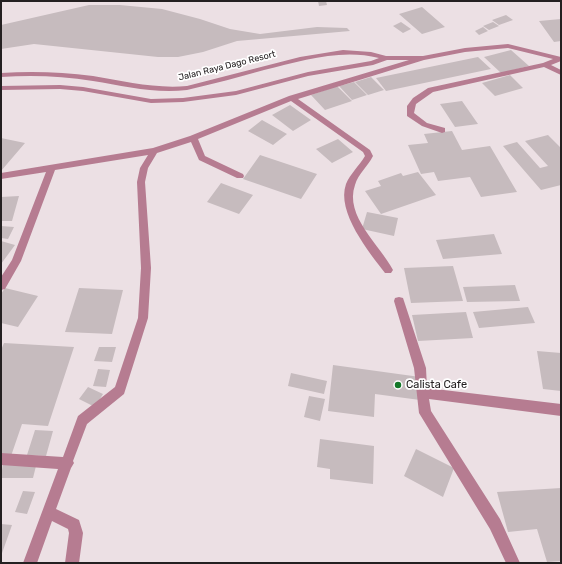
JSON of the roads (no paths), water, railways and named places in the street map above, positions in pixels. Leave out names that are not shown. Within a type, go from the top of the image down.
[{"type":"street","name":"Jalan Raya Dago Resort","points":[[1,75],[53,74],[131,85],[176,89],[187,88],[324,54],[356,52],[386,58],[423,58],[465,50],[508,46],[560,58]]},
{"type":"street","name":"Jalan Raya Dago Resort","points":[[1,88],[60,87],[83,89],[151,101],[183,100],[236,94],[308,74],[372,63],[386,58]]},
{"type":"street","points":[[1,176],[154,152],[292,98],[423,58]]},
{"type":"street","points":[[442,130],[430,128],[421,124],[410,114],[409,109],[420,96],[431,90],[545,65],[560,58]]},
{"type":"street","points":[[545,65],[561,73]]},
{"type":"street","points":[[292,98],[366,150],[369,156],[350,186],[349,199],[355,222],[388,270]]},
{"type":"street","points":[[193,138],[202,158],[240,176]]},
{"type":"street","points":[[30,563],[68,463],[82,420],[94,409],[112,398],[120,390],[143,318],[146,268],[141,182],[144,168],[154,152]]},
{"type":"street","points":[[1,286],[16,261],[52,168]]},
{"type":"street","points":[[399,301],[420,368],[425,413],[495,524],[513,563]]},
{"type":"street","points":[[422,393],[561,410]]},
{"type":"street","points":[[1,459],[68,463]]},
{"type":"street","points":[[50,512],[74,525],[76,534],[72,563]]},
{"type":"place","name":"Calista Cafe","points":[[398,385]]}]
